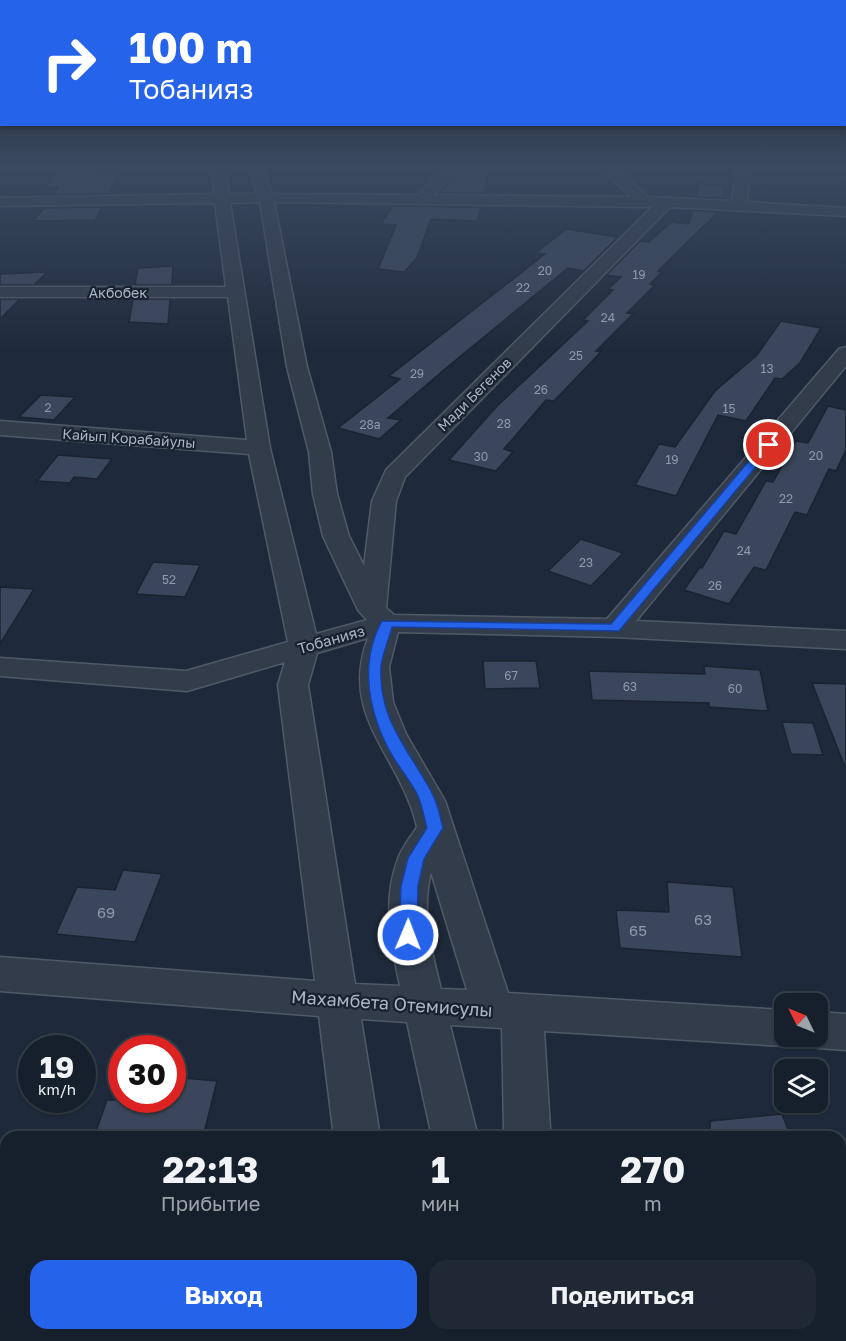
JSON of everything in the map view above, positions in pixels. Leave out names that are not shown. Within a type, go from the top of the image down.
[{"type":"street","points":[[225,228],[237,292],[259,448],[304,647],[293,685],[356,1131]]},
{"type":"street","points":[[271,228],[297,367],[320,452],[325,494],[336,536],[380,617]]},
{"type":"street","name":"Мади Бегенов","points":[[526,1131],[507,1010],[435,828],[426,795],[399,754],[383,720],[377,699],[374,666],[380,617],[384,501],[394,475],[631,228]]},
{"type":"street","name":"Акбобек","points":[[0,292],[237,292]]},
{"type":"street","points":[[615,628],[846,353]]},
{"type":"street","name":"Кайып Корабайулы","points":[[0,428],[259,448]]},
{"type":"street","name":"Тобанияз","points":[[0,667],[187,681],[304,647],[380,617],[846,640]]},
{"type":"street","points":[[435,828],[416,858],[409,886],[408,935],[454,1131]]},
{"type":"street","name":"Махамбета Отемисулы","points":[[0,974],[337,1000],[774,1027]]},
{"type":"street","points":[[828,1031],[846,1032]]},
{"type":"building","points":[[395,228],[428,228],[417,258],[404,272],[378,269]]},
{"type":"building","points":[[665,228],[702,228],[658,271],[662,272],[650,284],[655,285],[627,313],[633,314],[596,351],[601,352],[554,401],[546,400],[504,449],[513,452],[496,471],[449,460],[497,406],[588,321],[583,320],[613,290],[608,289],[621,277],[606,275],[640,241],[649,242]]},
{"type":"building","points":[[566,229],[618,237],[584,271],[568,268],[445,369],[388,418],[401,420],[379,439],[338,428],[400,379],[389,376],[545,254],[536,253]]},
{"type":"building","points":[[173,266],[172,285],[135,285],[138,268]]},
{"type":"building","points":[[47,272],[34,285],[0,285],[0,274]]},
{"type":"building","points":[[0,299],[20,299],[0,319]]},
{"type":"building","points":[[133,299],[170,299],[168,324],[129,322]]},
{"type":"building","points":[[781,321],[821,328],[800,363],[782,379],[775,378],[746,421],[718,415],[676,496],[635,485],[659,444],[675,447],[715,391],[757,355]]},
{"type":"building","points":[[41,395],[75,397],[54,420],[19,417]]},
{"type":"building","points":[[828,406],[846,410],[846,450],[836,471],[829,469],[807,515],[795,512],[766,570],[754,567],[729,604],[684,590],[700,567],[702,568],[724,531],[736,534],[766,481],[773,482],[796,441],[808,443]]},
{"type":"building","points":[[58,455],[112,459],[97,479],[74,477],[70,483],[37,481]]},
{"type":"building","points":[[581,539],[623,553],[591,586],[548,571]]},
{"type":"building","points":[[153,562],[200,565],[185,597],[136,594]]},
{"type":"building","points":[[0,587],[34,589],[0,644]]},
{"type":"building","points":[[483,661],[536,661],[540,688],[485,689]]},
{"type":"building","points":[[704,666],[760,670],[768,711],[709,707],[709,703],[592,700],[589,671],[705,674]]},
{"type":"building","points":[[812,683],[846,684],[846,767],[845,767]]},
{"type":"building","points":[[782,722],[813,723],[823,755],[791,754]]},
{"type":"building","points":[[123,870],[162,874],[135,942],[56,934],[77,887],[115,890]]},
{"type":"building","points":[[667,882],[733,887],[742,957],[620,948],[616,910],[669,912]]},
{"type":"building","points":[[186,1078],[217,1081],[204,1131],[96,1131],[107,1100],[108,1113],[186,1113]]},
{"type":"building","points":[[782,1114],[789,1131],[710,1131],[710,1121]]},
{"type":"route","points":[[408,935],[409,886],[416,858],[435,828],[426,795],[399,754],[383,720],[377,699],[374,666],[387,623],[615,628],[769,445]]}]
